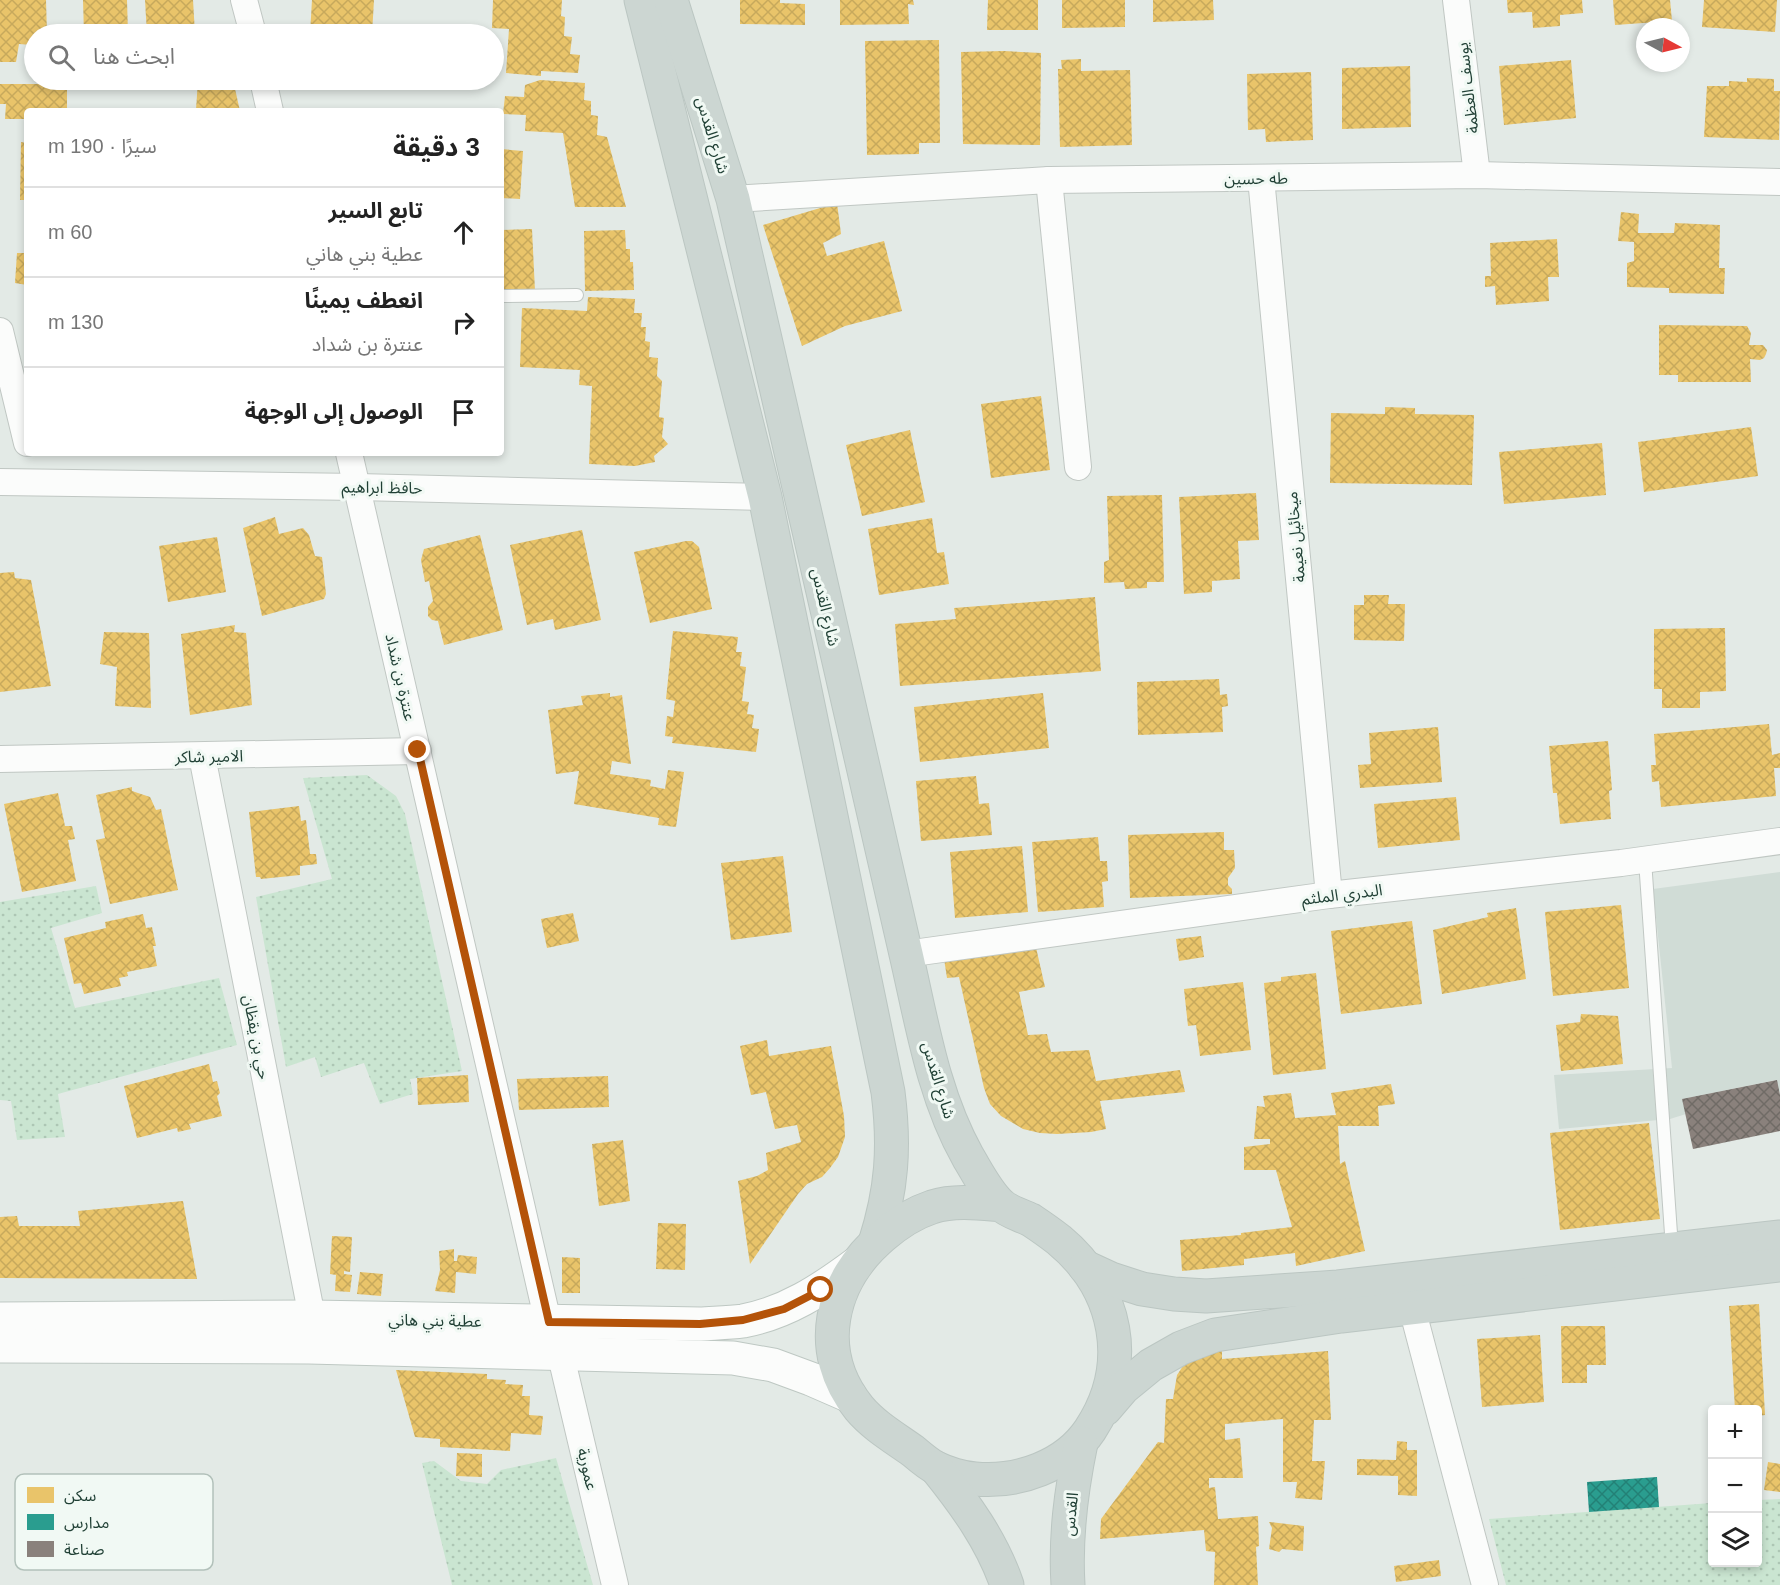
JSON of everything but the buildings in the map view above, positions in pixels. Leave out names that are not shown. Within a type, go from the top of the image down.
[{"type":"main road","points":[[641,0],[765,497],[888,1092],[893,1153],[890,1184],[884,1214],[865,1254],[842,1289],[833,1315],[832,1343],[838,1371],[850,1396],[867,1417],[936,1468],[962,1499],[984,1534],[1007,1585]]},
{"type":"main road","name":"شارع القدس","points":[[671,0],[733,199],[933,1071],[942,1099],[967,1155],[1001,1205]]},
{"type":"main road","points":[[865,1254],[902,1221],[933,1207],[967,1201],[1001,1205],[1032,1221],[1060,1242],[1085,1267],[1102,1293],[1113,1323],[1116,1354],[1111,1386],[1100,1415]]},
{"type":"main road","points":[[1085,1267],[1111,1279],[1142,1288],[1174,1294],[1206,1296],[1338,1287],[1780,1237]]},
{"type":"main road","name":"عطية بني هاني","points":[[0,1319],[312,1317],[700,1324],[743,1320],[784,1309],[821,1290],[865,1254]]},
{"type":"main road","points":[[936,1468],[973,1479],[1012,1478],[1049,1466],[1081,1443],[1100,1415],[1123,1388],[1151,1365],[1181,1348],[1215,1335],[1330,1317],[1780,1265]]},
{"type":"main road","points":[[0,1346],[309,1347],[733,1358],[773,1365],[850,1396]]},
{"type":"main road","name":"القدس","points":[[1068,1585],[1067,1522],[1081,1443]]},
{"type":"street","points":[[244,0],[250,24]]},
{"type":"street","name":"يوسف العظمة","points":[[1456,0],[1477,176]]},
{"type":"street","points":[[265,90],[269,108]]},
{"type":"street","name":"طه حسين","points":[[733,199],[1049,180],[1477,176],[1780,182]]},
{"type":"street","name":"ميخائيل نعيمة","points":[[1261,178],[1329,895]]},
{"type":"street","points":[[1049,180],[1078,467]]},
{"type":"street","points":[[0,331],[24,430]]},
{"type":"street","points":[[30,456],[36,482]]},
{"type":"street","name":"عنترة بن شداد","points":[[350,456],[549,1322]]},
{"type":"street","name":"حافظ ابراهيم","points":[[0,482],[358,487],[765,497]]},
{"type":"street","name":"الامير شاكر","points":[[0,759],[418,750]]},
{"type":"street","name":"حي بن يقظان","points":[[202,756],[312,1317]]},
{"type":"street","name":"البدري الملثم","points":[[906,954],[1329,895],[1645,860],[1780,841]]},
{"type":"street","points":[[1412,1308],[1485,1585]]},
{"type":"street","name":"عمورية","points":[[560,1352],[615,1585]]},
{"type":"lane","points":[[504,296],[577,295]]},
{"type":"lane","points":[[1645,860],[1672,1249]]},
{"type":"shaded area","points":[[1780,872],[1780,1095],[1776,1080],[1683,1099],[1686,1114],[1670,1119],[1559,1129],[1554,1075],[1672,1068],[1653,889]]},
{"type":"green space","points":[[367,775],[396,796],[405,814],[462,1071],[410,1079],[413,1094],[380,1104],[364,1063],[321,1077],[315,1057],[286,1067],[256,897],[332,879],[303,778]]},
{"type":"green space","points":[[96,886],[102,913],[51,928],[75,1008],[219,978],[237,1045],[58,1094],[65,1137],[17,1140],[11,1101],[0,1100],[0,902]]},
{"type":"green space","points":[[556,1458],[593,1585],[452,1585],[422,1463],[434,1461],[461,1481],[487,1484],[501,1470]]},
{"type":"green space","points":[[1780,1499],[1780,1585],[1506,1585],[1489,1519],[1708,1503],[1708,1567],[1762,1567],[1762,1500]]},
{"type":"route","points":[[418,750],[549,1322],[700,1324],[743,1320],[784,1309],[821,1290]]}]
